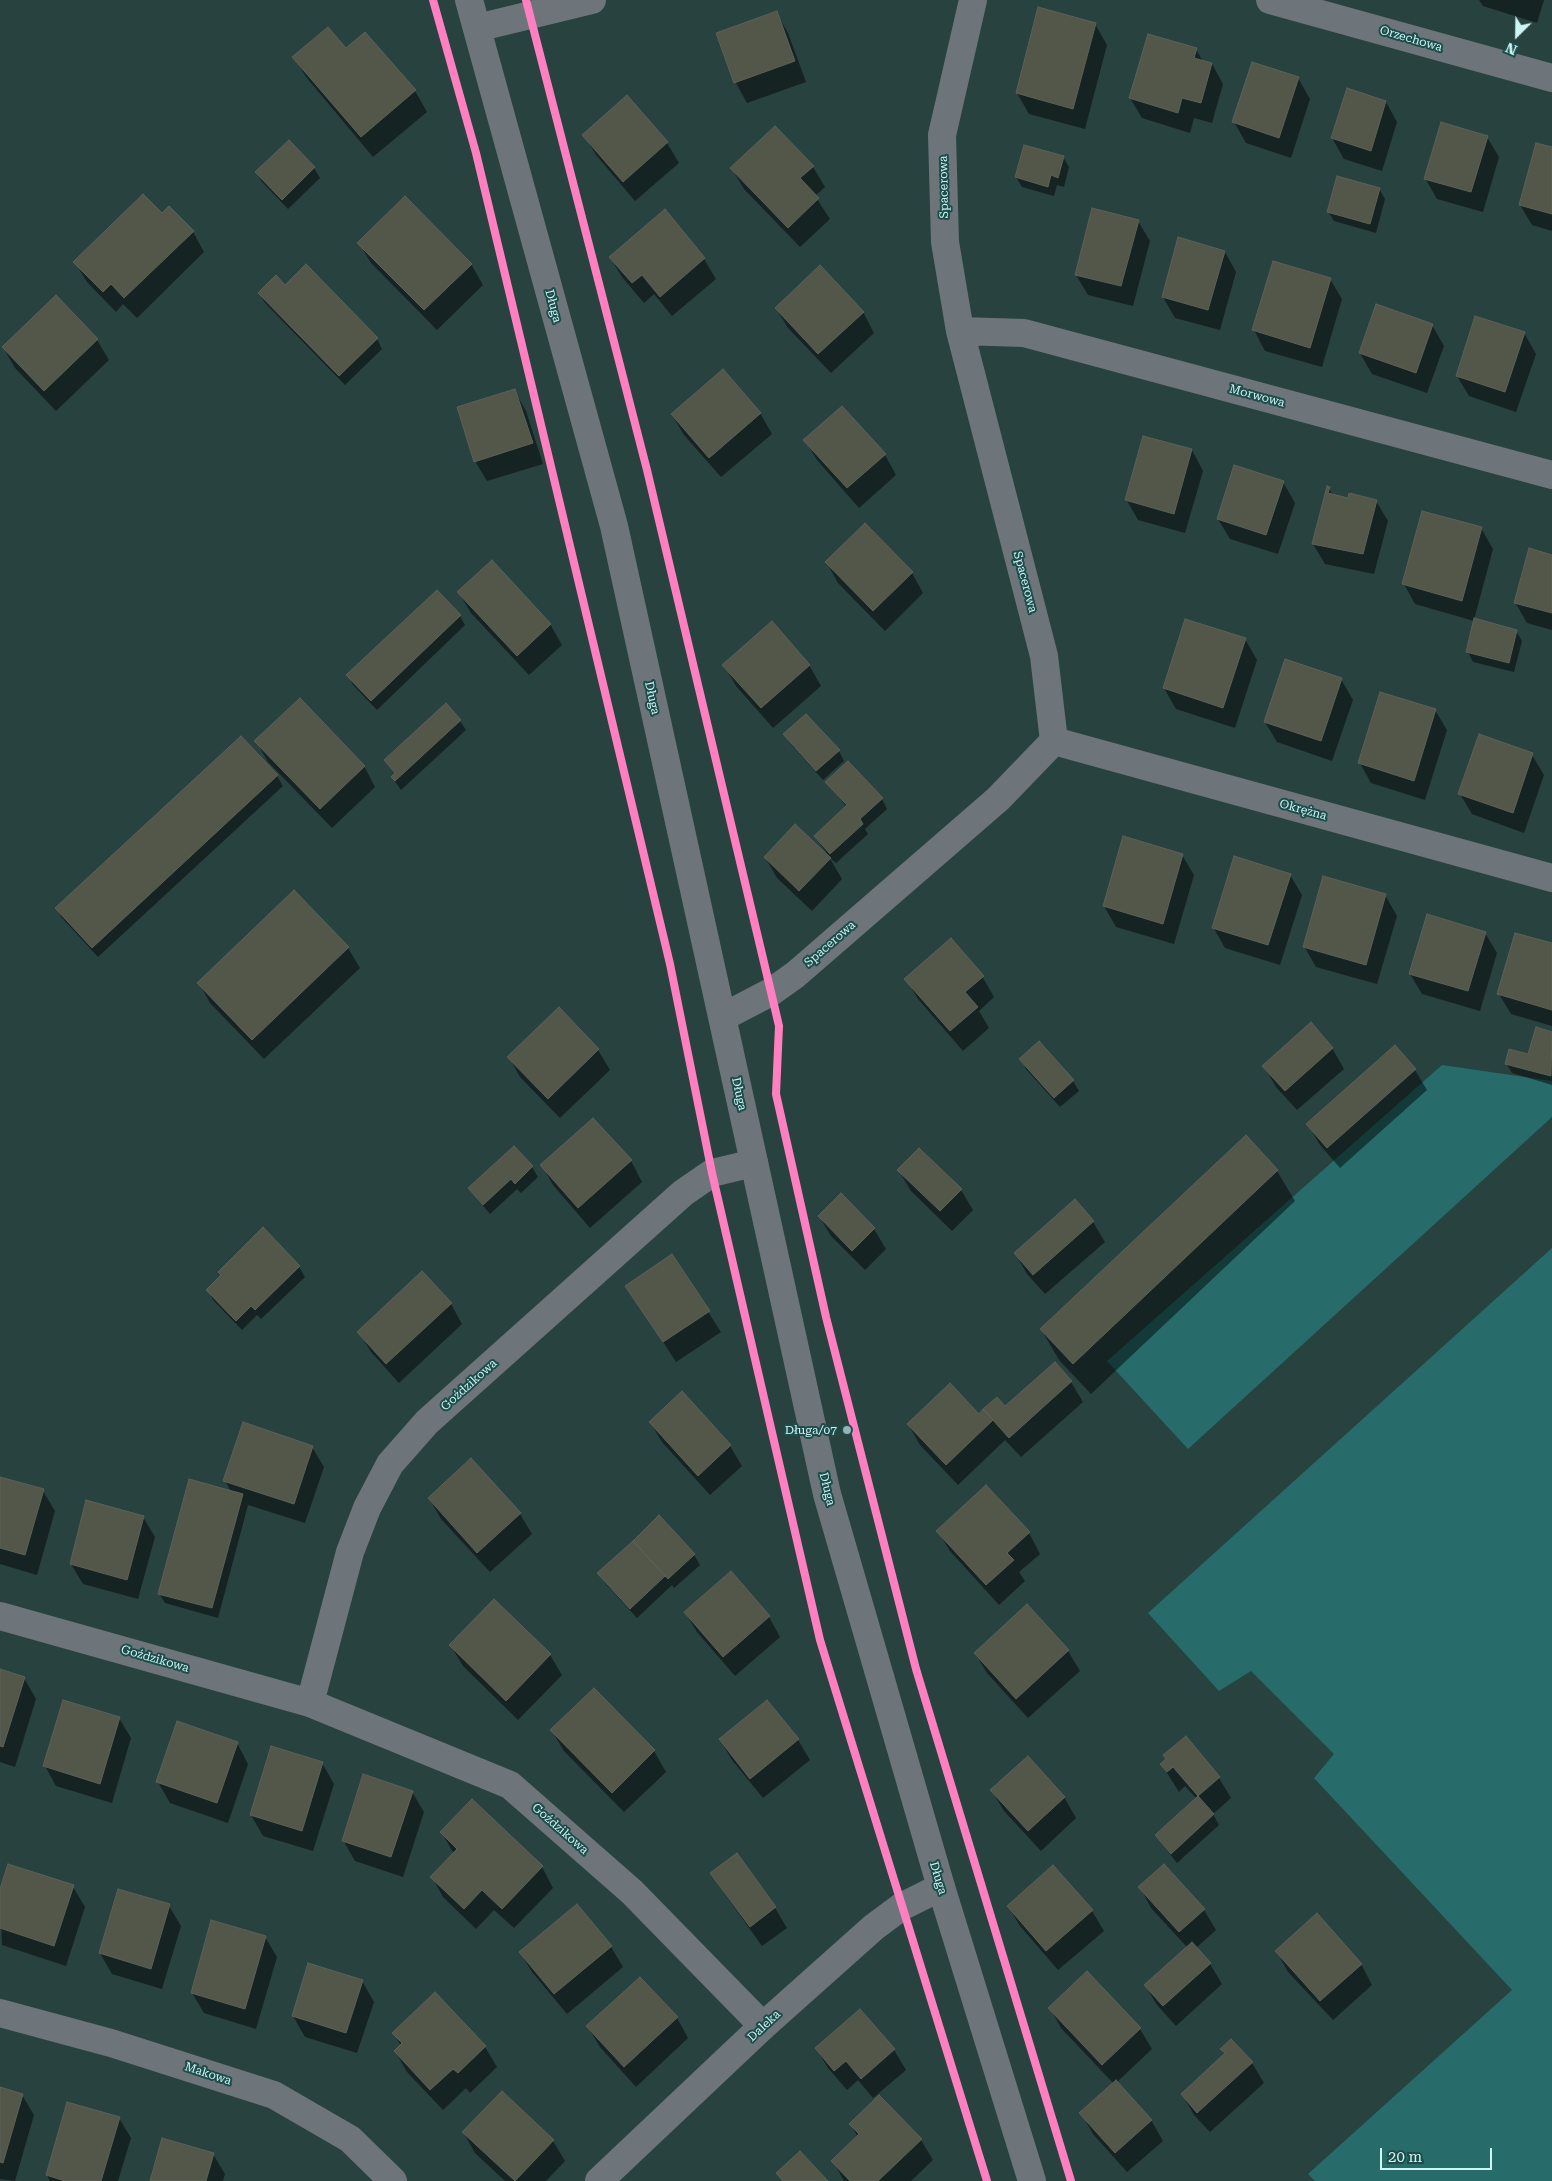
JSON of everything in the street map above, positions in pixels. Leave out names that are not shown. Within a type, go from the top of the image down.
[{"type":"street","name":"Długa","points":[[469,0],[614,526],[827,1494],[941,1887],[1032,2181]]},
{"type":"street","points":[[477,28],[592,0]]},
{"type":"street","name":"Spacerowa","points":[[723,1017],[772,992],[795,974],[998,800],[1054,742],[1044,656],[960,331],[945,242],[942,135],[973,0]]},
{"type":"street","name":"Orzechowa","points":[[1270,0],[1552,78]]},
{"type":"street","name":"Morwowa","points":[[960,331],[1024,333],[1552,475]]},
{"type":"street","name":"Okrężna","points":[[1054,742],[1552,878]]},
{"type":"street","name":"Goździkowa","points":[[310,1703],[350,1552],[367,1508],[390,1464],[428,1422],[683,1192],[712,1173],[754,1163]]},
{"type":"street","name":"Goździkowa","points":[[0,1616],[310,1703],[510,1785],[632,1892],[763,2026]]},
{"type":"street","name":"Daleka","points":[[599,2181],[763,2026],[874,1926],[901,1907],[941,1887]]},
{"type":"street","name":"Makowa","points":[[0,2013],[111,2043],[274,2096],[350,2139],[393,2181]]},
{"type":"shaded area","points":[[1442,1065],[1552,1081],[1552,1117],[1188,1449],[1107,1361]]},
{"type":"shaded area","points":[[1552,1248],[1552,2181],[1315,2181],[1308,2174],[1512,1990],[1314,1778],[1334,1754],[1251,1671],[1219,1691],[1148,1613]]},
{"type":"building","points":[[1038,7],[1096,23],[1073,109],[1016,93]]},
{"type":"building","points":[[777,11],[795,61],[734,83],[716,33]]},
{"type":"building","points":[[328,27],[346,48],[365,32],[416,90],[361,137],[292,57]]},
{"type":"building","points":[[1148,34],[1197,48],[1194,58],[1212,63],[1201,103],[1182,98],[1178,113],[1129,98]]},
{"type":"building","points":[[1252,62],[1299,77],[1279,138],[1232,122]]},
{"type":"building","points":[[1347,88],[1386,101],[1371,151],[1331,138]]},
{"type":"building","points":[[627,95],[668,142],[623,182],[582,135]]},
{"type":"building","points":[[1441,122],[1488,136],[1471,192],[1424,179]]},
{"type":"building","points":[[775,126],[814,166],[800,178],[819,198],[788,228],[730,168]]},
{"type":"building","points":[[289,140],[315,167],[282,200],[255,172]]},
{"type":"building","points":[[1536,143],[1552,147],[1552,214],[1519,205]]},
{"type":"building","points":[[1024,145],[1064,156],[1058,178],[1051,175],[1048,187],[1015,177]]},
{"type":"building","points":[[1337,176],[1380,188],[1370,224],[1327,212]]},
{"type":"building","points":[[143,194],[162,213],[169,206],[194,231],[124,298],[111,284],[103,292],[73,262]]},
{"type":"building","points":[[405,196],[472,264],[424,310],[357,243]]},
{"type":"building","points":[[1092,208],[1139,220],[1121,286],[1075,275]]},
{"type":"building","points":[[665,209],[705,258],[660,297],[642,275],[632,283],[609,257]]},
{"type":"building","points":[[1178,237],[1225,251],[1208,310],[1162,297]]},
{"type":"building","points":[[1273,261],[1331,278],[1310,348],[1252,330]]},
{"type":"building","points":[[306,264],[378,338],[339,376],[258,293],[276,275],[285,285]]},
{"type":"building","points":[[820,265],[864,312],[818,354],[775,308]]},
{"type":"building","points":[[56,295],[98,339],[44,391],[2,347]]},
{"type":"building","points":[[1376,304],[1433,324],[1416,373],[1359,353]]},
{"type":"building","points":[[1475,316],[1525,332],[1505,392],[1456,376]]},
{"type":"building","points":[[723,369],[761,413],[709,458],[671,414]]},
{"type":"building","points":[[515,389],[533,443],[474,462],[457,407]]},
{"type":"building","points":[[842,406],[886,454],[847,488],[803,440]]},
{"type":"building","points":[[1143,436],[1192,449],[1174,514],[1125,500]]},
{"type":"building","points":[[1234,465],[1284,481],[1266,535],[1217,519]]},
{"type":"building","points":[[1327,486],[1330,487],[1328,493],[1348,498],[1349,493],[1377,500],[1363,554],[1312,544]]},
{"type":"building","points":[[1422,511],[1482,527],[1462,601],[1402,584]]},
{"type":"building","points":[[865,523],[913,572],[873,611],[825,562]]},
{"type":"building","points":[[1529,548],[1552,555],[1552,613],[1514,603]]},
{"type":"building","points":[[492,560],[551,624],[517,656],[457,592]]},
{"type":"building","points":[[437,590],[461,615],[371,701],[346,675]]},
{"type":"building","points":[[1474,618],[1517,630],[1509,663],[1466,652]]},
{"type":"building","points":[[1185,619],[1246,638],[1223,708],[1163,688]]},
{"type":"building","points":[[772,621],[810,665],[761,708],[722,665]]},
{"type":"building","points":[[1285,659],[1342,678],[1321,741],[1264,722]]},
{"type":"building","points":[[1380,692],[1436,709],[1414,781],[1358,763]]},
{"type":"building","points":[[300,698],[365,766],[320,809],[254,741]]},
{"type":"building","points":[[446,703],[461,720],[395,781],[391,777],[395,773],[384,760]]},
{"type":"building","points":[[806,714],[840,750],[816,771],[783,734]]},
{"type":"building","points":[[1479,734],[1533,753],[1513,813],[1458,794]]},
{"type":"building","points":[[241,736],[278,775],[92,948],[55,908]]},
{"type":"building","points":[[848,761],[883,798],[860,819],[863,824],[830,854],[814,836],[847,805],[825,782]]},
{"type":"building","points":[[795,824],[831,858],[799,891],[764,857]]},
{"type":"building","points":[[1123,836],[1183,854],[1163,924],[1103,906]]},
{"type":"building","points":[[1234,856],[1291,874],[1268,945],[1212,928]]},
{"type":"building","points":[[1323,876],[1386,894],[1366,965],[1303,947]]},
{"type":"building","points":[[294,890],[349,947],[252,1040],[197,983]]},
{"type":"building","points":[[1427,914],[1486,932],[1468,991],[1409,974]]},
{"type":"building","points":[[1515,933],[1552,943],[1552,1010],[1497,994]]},
{"type":"building","points":[[951,938],[984,976],[965,992],[978,1007],[950,1031],[904,979]]},
{"type":"building","points":[[559,1007],[599,1049],[548,1099],[507,1057]]},
{"type":"building","points":[[1311,1022],[1333,1048],[1285,1091],[1262,1066]]},
{"type":"building","points":[[1536,1027],[1552,1032],[1551,1076],[1505,1064],[1509,1049],[1528,1054]]},
{"type":"building","points":[[1039,1041],[1074,1080],[1054,1098],[1019,1059]]},
{"type":"building","points":[[1395,1045],[1416,1069],[1327,1148],[1306,1124]]},
{"type":"building","points":[[593,1118],[632,1160],[578,1208],[540,1165]]},
{"type":"building","points":[[1246,1135],[1278,1170],[1073,1364],[1040,1329]]},
{"type":"building","points":[[514,1146],[533,1166],[515,1184],[511,1179],[483,1205],[468,1188]]},
{"type":"building","points":[[919,1148],[962,1189],[940,1211],[897,1170]]},
{"type":"building","points":[[841,1193],[875,1228],[852,1251],[818,1216]]},
{"type":"building","points":[[1075,1199],[1094,1221],[1033,1275],[1014,1253]]},
{"type":"building","points":[[263,1227],[300,1266],[255,1310],[251,1306],[236,1321],[206,1290],[221,1275],[218,1272]]},
{"type":"building","points":[[672,1254],[710,1311],[663,1342],[625,1286]]},
{"type":"building","points":[[422,1271],[452,1303],[386,1364],[357,1332]]},
{"type":"building","points":[[1055,1362],[1072,1381],[1009,1438],[983,1409],[997,1397],[1005,1406]]},
{"type":"building","points":[[950,1383],[979,1414],[983,1409],[993,1420],[946,1465],[907,1424]]},
{"type":"building","points":[[682,1391],[731,1445],[698,1476],[649,1422]]},
{"type":"building","points":[[243,1422],[313,1446],[294,1504],[223,1481]]},
{"type":"building","points":[[471,1458],[521,1513],[477,1553],[428,1498]]},
{"type":"building","points":[[0,1477],[44,1489],[25,1555],[0,1548]]},
{"type":"building","points":[[189,1479],[243,1494],[212,1608],[158,1594]]},
{"type":"building","points":[[986,1485],[1030,1532],[1007,1553],[1014,1560],[986,1585],[936,1531]]},
{"type":"building","points":[[86,1500],[144,1516],[127,1580],[70,1564]]},
{"type":"building","points":[[659,1515],[695,1554],[668,1579],[633,1541]]},
{"type":"building","points":[[633,1541],[665,1576],[630,1609],[597,1573]]},
{"type":"building","points":[[731,1571],[770,1616],[723,1657],[684,1612]]},
{"type":"building","points":[[494,1599],[551,1654],[506,1701],[449,1645]]},
{"type":"building","points":[[1027,1604],[1069,1650],[1016,1699],[974,1653]]},
{"type":"building","points":[[0,1669],[25,1677],[3,1747],[0,1746]]},
{"type":"building","points":[[594,1688],[655,1750],[612,1793],[550,1730]]},
{"type":"building","points":[[63,1700],[120,1717],[100,1784],[43,1766]]},
{"type":"building","points":[[767,1700],[799,1739],[750,1779],[719,1739]]},
{"type":"building","points":[[177,1721],[238,1742],[217,1803],[156,1782]]},
{"type":"building","points":[[1186,1736],[1220,1777],[1198,1796],[1173,1767],[1167,1772],[1160,1764],[1166,1759],[1163,1755]]},
{"type":"building","points":[[271,1746],[323,1762],[302,1831],[250,1815]]},
{"type":"building","points":[[1028,1756],[1065,1797],[1028,1831],[990,1790]]},
{"type":"building","points":[[363,1774],[413,1791],[391,1857],[342,1841]]},
{"type":"building","points":[[1198,1796],[1214,1814],[1171,1854],[1155,1835]]},
{"type":"building","points":[[472,1799],[543,1866],[502,1909],[482,1890],[464,1909],[430,1877],[457,1849],[440,1832]]},
{"type":"building","points":[[737,1853],[776,1907],[750,1927],[710,1873]]},
{"type":"building","points":[[8,1864],[74,1885],[54,1946],[0,1928],[0,1889]]},
{"type":"building","points":[[1164,1864],[1205,1909],[1179,1932],[1138,1887]]},
{"type":"building","points":[[1053,1865],[1093,1910],[1046,1951],[1007,1906]]},
{"type":"building","points":[[118,1889],[170,1904],[151,1969],[99,1953]]},
{"type":"building","points":[[577,1904],[612,1946],[554,1994],[519,1952]]},
{"type":"building","points":[[1317,1913],[1362,1964],[1320,2001],[1275,1951]]},
{"type":"building","points":[[211,1920],[266,1936],[245,2009],[191,1993]]},
{"type":"building","points":[[1192,1942],[1211,1963],[1163,2006],[1144,1985]]},
{"type":"building","points":[[308,1963],[363,1980],[346,2033],[292,2016]]},
{"type":"building","points":[[1087,1971],[1141,2028],[1102,2065],[1048,2008]]},
{"type":"building","points":[[640,1977],[678,2017],[624,2067],[586,2026]]},
{"type":"building","points":[[435,1992],[486,2046],[458,2073],[453,2069],[430,2090],[394,2051],[402,2043],[392,2033]]},
{"type":"building","points":[[860,2009],[895,2049],[861,2079],[846,2061],[834,2071],[815,2048]]},
{"type":"building","points":[[1231,2039],[1253,2062],[1197,2113],[1181,2094],[1225,2053],[1220,2049]]},
{"type":"building","points":[[1116,2080],[1152,2120],[1115,2153],[1079,2113]]},
{"type":"building","points":[[0,2087],[23,2094],[3,2163],[0,2162]]},
{"type":"building","points":[[502,2091],[554,2140],[515,2181],[462,2132]]},
{"type":"building","points":[[879,2095],[922,2139],[878,2181],[850,2181],[831,2161],[859,2134],[849,2124]]},
{"type":"building","points":[[67,2102],[120,2117],[101,2181],[65,2181],[46,2175]]},
{"type":"building","points":[[162,2138],[214,2153],[206,2181],[150,2181]]},
{"type":"building","points":[[800,2151],[828,2181],[783,2181],[776,2173]]},
{"type":"cycle path","points":[[433,0],[476,153],[670,964],[712,1173],[820,1640],[987,2181]]},
{"type":"cycle path","points":[[526,0],[647,470],[779,1026],[776,1094],[826,1317],[916,1669],[1071,2181]]},
{"type":"place","name":"Długa/07","points":[[847,1430]]}]
